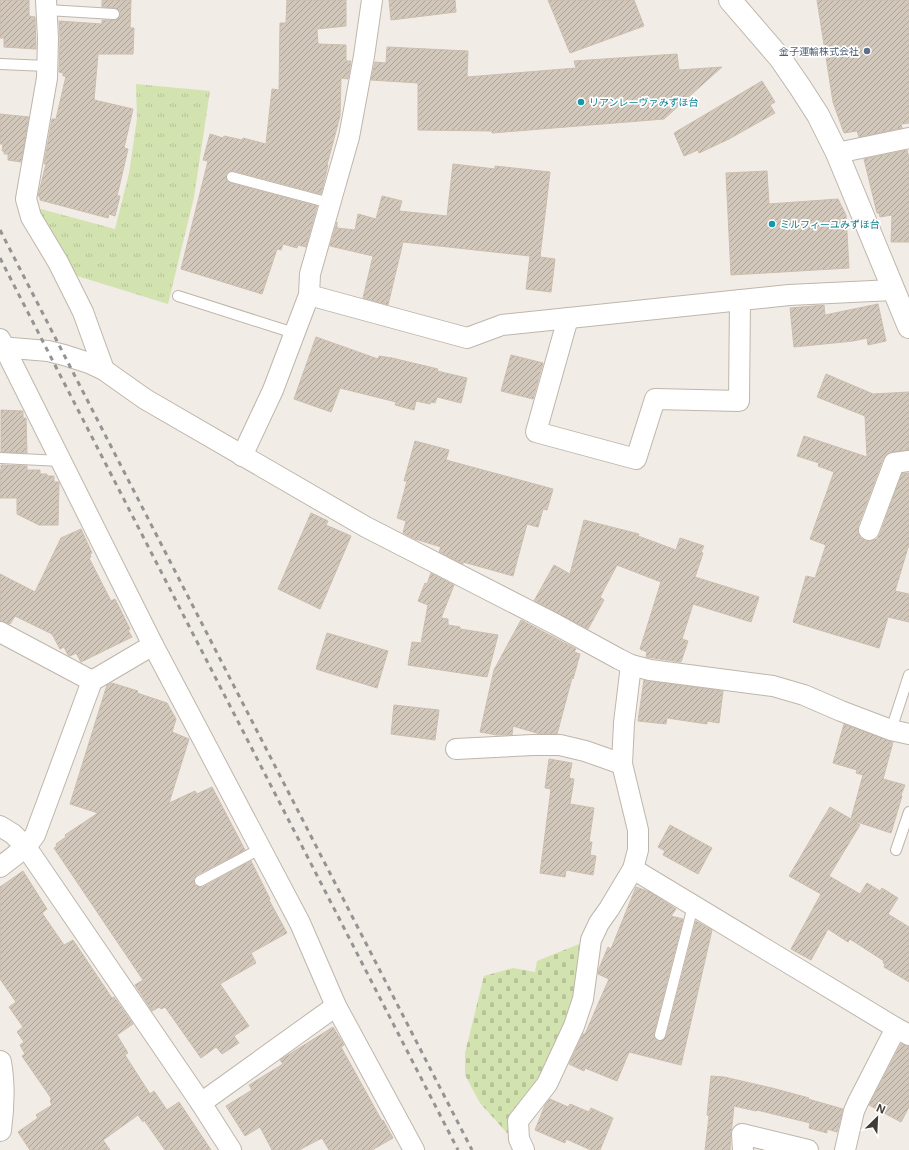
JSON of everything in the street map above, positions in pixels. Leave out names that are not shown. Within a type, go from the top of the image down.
[{"type":"street","points":[[242,456],[273,390],[309,295],[310,274],[349,136],[364,56],[372,0]]},
{"type":"street","points":[[730,0],[780,58],[818,115],[837,153],[909,327]]},
{"type":"street","points":[[46,5],[48,38],[47,78],[26,199],[31,217],[58,262],[83,312],[104,370]]},
{"type":"street","points":[[837,153],[909,138]]},
{"type":"street","points":[[309,295],[467,338],[502,325],[789,295],[894,290]]},
{"type":"street","points":[[568,318],[536,432],[636,459],[655,399],[739,401],[740,300]]},
{"type":"street","points":[[1,345],[53,352],[104,370],[145,399],[366,527],[555,624],[631,665],[650,670],[773,686],[804,695],[841,711],[900,732]]},
{"type":"street","points":[[1,345],[61,460],[153,645],[300,923],[336,1006],[414,1150]]},
{"type":"street","points":[[869,530],[894,463],[909,461]]},
{"type":"street","points":[[0,632],[92,681]]},
{"type":"street","points":[[0,867],[26,847],[35,835],[92,681],[153,645]]},
{"type":"street","points":[[524,1150],[519,1139],[518,1121],[547,1084],[571,1034],[583,999],[591,940],[598,923],[609,909],[633,870],[638,850],[638,830],[622,764],[624,723],[631,665]]},
{"type":"street","points":[[456,749],[560,745],[585,751],[622,764]]},
{"type":"street","points":[[0,826],[13,834],[26,847],[201,1103],[231,1150]]},
{"type":"street","points":[[633,870],[903,1031],[854,1110],[845,1150]]},
{"type":"street","points":[[201,1103],[336,1006]]},
{"type":"street","points":[[0,1062],[2,1075],[2,1113],[0,1130]]},
{"type":"street","points":[[743,1150],[742,1134],[808,1150]]},
{"type":"lane","points":[[46,5],[114,14]]},
{"type":"lane","points":[[0,64],[47,66]]},
{"type":"lane","points":[[232,177],[330,203]]},
{"type":"lane","points":[[178,296],[294,333]]},
{"type":"lane","points":[[0,458],[61,460]]},
{"type":"lane","points":[[900,732],[909,675]]},
{"type":"lane","points":[[896,850],[909,812]]},
{"type":"lane","points":[[200,881],[260,849]]},
{"type":"lane","points":[[660,1035],[693,906]]},
{"type":"green space","points":[[136,84],[210,91],[194,197],[168,304],[74,275],[37,208],[115,229],[129,173],[137,119]]},
{"type":"green space","points":[[584,942],[575,997],[543,1078],[512,1117],[508,1134],[480,1103],[465,1075],[465,1053],[484,976],[513,968],[535,972],[537,961]]},
{"type":"building","points":[[0,0],[29,0],[29,16],[35,17],[36,49],[4,47],[4,38],[0,38]]},
{"type":"building","points":[[102,0],[131,0],[130,28],[134,28],[133,54],[98,54],[94,100],[133,109],[124,148],[128,149],[117,196],[120,196],[115,216],[109,214],[108,218],[40,200],[40,197],[38,196],[46,164],[44,164],[52,119],[56,119],[66,76],[63,76],[63,73],[59,72],[59,21],[102,24],[102,20],[117,20],[120,15],[120,11],[115,8],[102,7]]},
{"type":"building","points":[[287,0],[346,0],[346,26],[317,29],[318,44],[346,45],[346,61],[351,61],[348,79],[341,78],[340,116],[321,194],[234,171],[230,171],[226,175],[226,179],[230,183],[317,206],[306,247],[298,245],[297,248],[283,244],[281,250],[277,249],[262,294],[181,269],[208,161],[203,160],[210,134],[223,138],[224,136],[242,140],[243,138],[266,144],[272,89],[279,90],[280,23],[286,23]]},
{"type":"building","points":[[389,0],[455,0],[456,12],[391,20]]},
{"type":"building","points":[[548,0],[634,0],[644,26],[570,53]]},
{"type":"building","name":"金子運輸株式会社","points":[[817,0],[909,0],[909,123],[901,124],[902,128],[859,137],[857,131],[844,133],[833,102]]},
{"type":"building","name":"リアンレーヴァみずほ台","points":[[387,47],[468,51],[467,77],[576,68],[574,61],[677,54],[679,70],[722,67],[664,119],[492,133],[492,131],[418,130],[418,83],[371,80],[375,62],[386,63]]},
{"type":"building","points":[[762,81],[775,102],[770,105],[775,113],[729,139],[699,153],[698,150],[684,156],[674,133]]},
{"type":"building","points":[[0,114],[29,117],[21,162],[8,160],[8,154],[4,154],[4,151],[2,151],[3,144],[0,144]]},
{"type":"building","points":[[907,150],[909,158],[909,242],[891,242],[892,215],[880,217],[879,213],[877,213],[864,159]]},
{"type":"building","points":[[453,164],[495,169],[495,166],[550,172],[540,257],[555,259],[551,292],[526,289],[530,256],[403,242],[388,305],[363,298],[373,256],[330,246],[337,222],[337,228],[355,230],[358,214],[376,219],[382,196],[402,201],[399,211],[447,216]]},
{"type":"building","name":"ミルフィーユみずほ台","points":[[767,171],[769,204],[838,199],[846,215],[849,268],[731,275],[726,173]]},
{"type":"building","points":[[878,304],[886,341],[868,345],[867,338],[853,341],[794,347],[790,308],[824,305],[825,315]]},
{"type":"building","points":[[316,337],[378,359],[379,356],[392,358],[438,369],[437,371],[467,378],[461,403],[437,397],[435,403],[431,402],[430,404],[416,401],[414,410],[395,405],[396,402],[340,388],[331,412],[294,399]]},
{"type":"building","points":[[511,355],[543,363],[533,399],[501,391]]},
{"type":"building","points":[[826,374],[873,394],[909,392],[909,450],[892,452],[887,454],[883,459],[858,526],[860,537],[865,541],[877,539],[902,473],[909,473],[909,544],[895,591],[909,594],[909,622],[888,617],[879,648],[793,622],[806,576],[815,578],[826,545],[810,539],[834,472],[818,466],[819,463],[797,456],[804,436],[867,457],[865,416],[817,397]]},
{"type":"building","points":[[1,410],[23,411],[23,418],[26,418],[27,453],[1,452]]},
{"type":"building","points":[[415,441],[449,450],[446,460],[553,489],[547,510],[543,509],[538,527],[527,524],[513,576],[463,562],[463,564],[439,552],[441,547],[415,539],[403,533],[406,521],[397,518],[407,481],[404,481]]},
{"type":"building","points":[[1,465],[27,466],[27,470],[40,470],[40,474],[54,476],[54,482],[59,482],[58,525],[39,525],[17,514],[17,498],[0,498]]},
{"type":"building","points":[[311,513],[328,521],[326,525],[351,536],[320,609],[278,589]]},
{"type":"building","points":[[584,520],[639,534],[638,536],[676,550],[680,538],[704,546],[701,552],[703,553],[695,577],[759,597],[751,622],[693,604],[682,639],[688,641],[681,662],[646,657],[647,652],[640,649],[661,582],[617,565],[600,597],[604,600],[588,629],[534,601],[554,565],[570,574]]},
{"type":"building","points":[[81,529],[92,553],[90,554],[91,557],[89,558],[111,601],[115,599],[130,629],[128,630],[132,637],[81,662],[76,653],[70,656],[64,647],[60,649],[52,634],[15,616],[10,624],[0,621],[0,574],[35,592],[61,538]]},
{"type":"building","points":[[431,573],[454,585],[441,618],[448,619],[448,625],[460,627],[460,629],[498,635],[487,677],[408,665],[412,642],[421,643],[428,605],[418,601],[425,583],[427,584]]},
{"type":"building","points":[[521,620],[576,649],[574,652],[580,654],[557,734],[540,734],[513,726],[512,735],[497,735],[480,732],[494,670]]},
{"type":"building","points":[[327,633],[388,651],[377,688],[316,669]]},
{"type":"building","points":[[644,680],[723,691],[719,723],[707,721],[707,724],[667,718],[666,724],[638,721]]},
{"type":"building","points":[[112,683],[138,691],[137,693],[167,703],[176,719],[172,732],[189,739],[169,803],[195,791],[197,794],[212,787],[245,850],[197,875],[194,880],[194,884],[199,887],[203,887],[251,861],[270,899],[269,900],[287,933],[251,953],[256,963],[220,984],[249,1026],[234,1036],[239,1043],[222,1054],[216,1047],[201,1058],[165,1007],[161,1009],[159,1007],[152,1011],[135,985],[143,980],[54,848],[57,846],[56,844],[66,837],[65,835],[98,813],[70,804],[107,685]]},
{"type":"building","points":[[394,705],[439,710],[435,740],[391,734]]},
{"type":"building","points":[[844,724],[893,742],[883,779],[905,785],[891,833],[854,821],[860,825],[829,876],[860,894],[867,883],[880,891],[882,888],[898,898],[888,914],[909,927],[909,982],[884,967],[884,961],[850,939],[848,942],[828,929],[811,960],[791,949],[821,894],[789,876],[830,807],[851,819],[863,775],[856,773],[857,770],[833,763]]},
{"type":"building","points":[[549,759],[572,763],[569,778],[574,779],[570,804],[594,808],[589,842],[592,842],[590,855],[596,856],[593,875],[566,870],[565,877],[540,873],[551,789],[545,788]]},
{"type":"building","points":[[670,825],[712,848],[698,874],[663,855],[665,851],[658,847]]},
{"type":"building","points":[[23,871],[47,909],[42,913],[64,945],[73,940],[112,998],[114,997],[133,1024],[117,1035],[128,1053],[125,1055],[150,1094],[154,1091],[167,1110],[179,1102],[211,1150],[165,1150],[144,1120],[143,1122],[138,1115],[103,1140],[110,1150],[30,1150],[18,1132],[38,1118],[36,1115],[52,1105],[50,1101],[51,1098],[22,1056],[25,1054],[20,1045],[24,1042],[17,1032],[23,1027],[9,1007],[16,1002],[0,979],[0,887]]},
{"type":"building","points":[[636,887],[650,892],[676,909],[671,916],[683,919],[654,1033],[654,1037],[658,1041],[662,1041],[666,1037],[696,921],[712,930],[681,1065],[629,1052],[617,1081],[585,1068],[584,1071],[569,1064],[583,1034],[585,1034],[609,979],[598,974],[598,971],[608,947],[611,949]]},
{"type":"building","points":[[333,1027],[344,1045],[341,1047],[393,1138],[372,1150],[329,1150],[322,1138],[299,1150],[272,1150],[260,1127],[245,1136],[226,1106],[252,1090],[249,1085],[283,1064],[280,1060]]},
{"type":"building","points":[[901,1044],[909,1046],[909,1107],[901,1122],[869,1105]]},
{"type":"building","points":[[711,1076],[724,1077],[772,1088],[843,1109],[837,1132],[827,1129],[827,1133],[809,1128],[810,1123],[734,1106],[730,1150],[705,1150],[709,1116],[707,1115]]},
{"type":"building","points":[[550,1099],[568,1107],[570,1104],[589,1112],[591,1108],[613,1118],[600,1150],[591,1150],[566,1139],[565,1143],[535,1130],[545,1105]]},
{"type":"railway","points":[[0,230],[472,1150]]},
{"type":"railway","points":[[0,258],[458,1150]]},
{"type":"place","name":"金子運輸株式会社","points":[[867,51]]},
{"type":"place","name":"リアンレーヴァみずほ台","points":[[581,102]]},
{"type":"place","name":"ミルフィーユみずほ台","points":[[772,224]]}]
